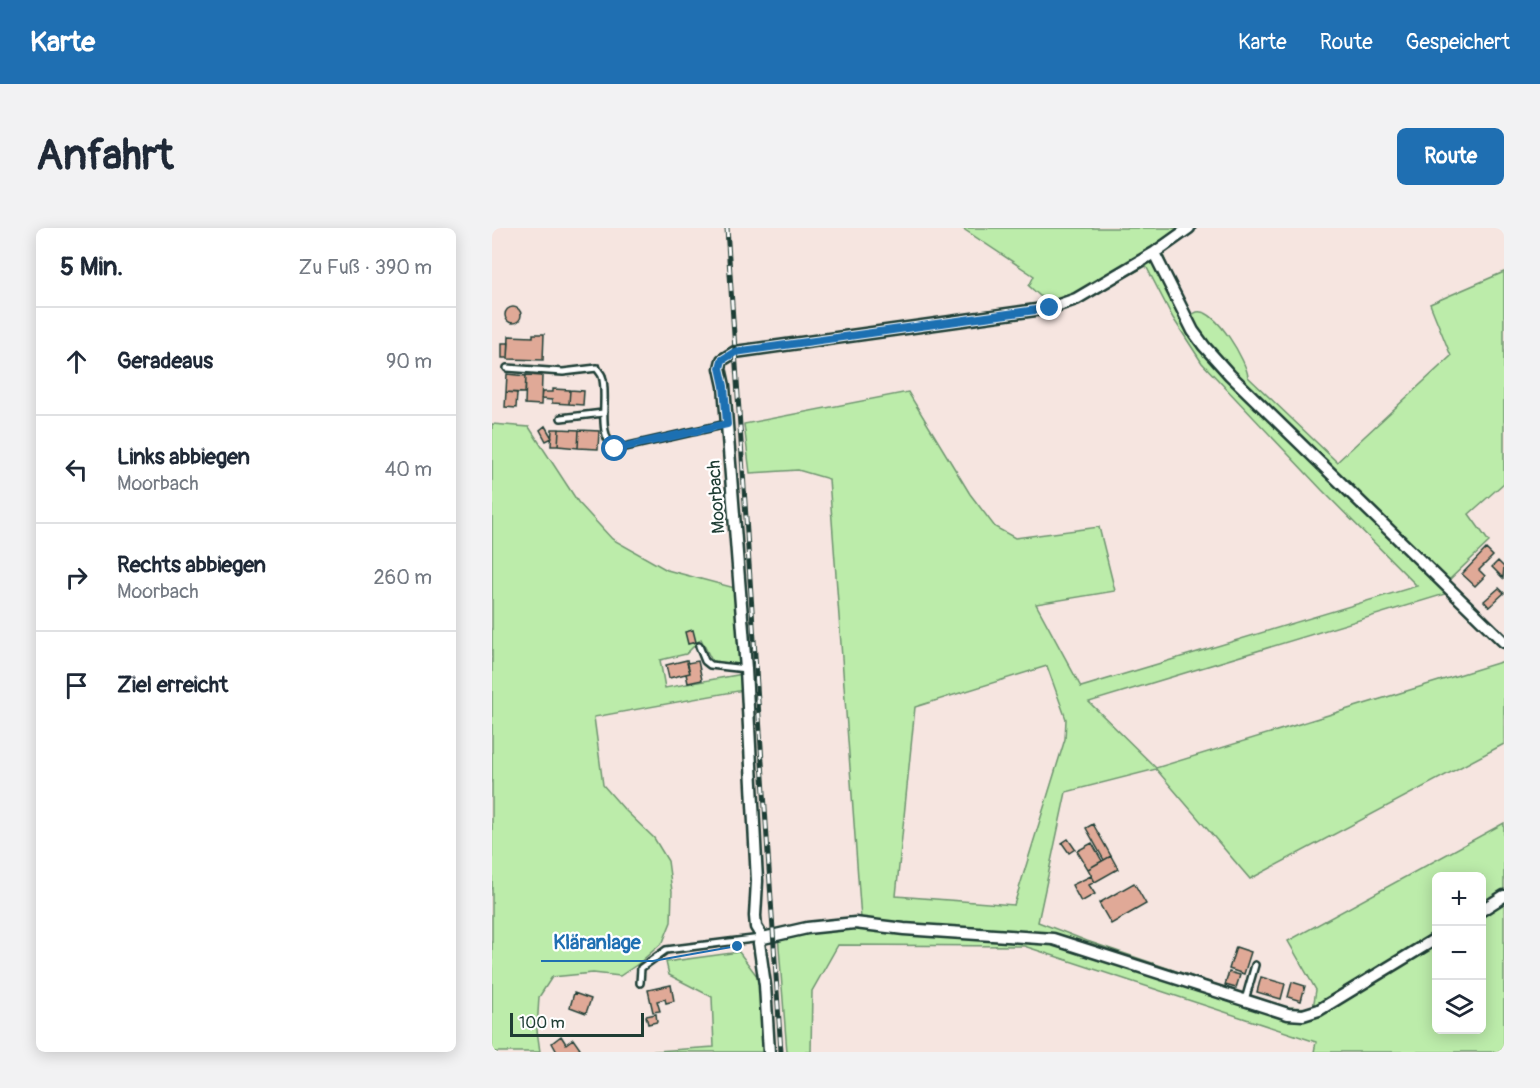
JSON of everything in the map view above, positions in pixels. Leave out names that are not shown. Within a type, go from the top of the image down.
[{"type":"street","points":[[1189,228],[1154,253],[1193,331],[1204,346],[1230,375],[1504,642]]},
{"type":"street","name":"Moorbach","points":[[769,1052],[765,985],[759,952],[759,943],[763,938],[756,927],[755,916],[757,880],[746,669],[724,386],[720,368],[722,360],[735,352],[1050,308],[1076,300],[1154,253]]},
{"type":"street","points":[[1486,907],[1504,896]]},
{"type":"street","points":[[763,938],[807,928],[855,924],[1053,939],[1288,1014],[1303,1015],[1319,1010],[1432,941]]},
{"type":"lane","points":[[507,368],[563,372],[597,368],[602,377],[603,413],[608,440],[615,449],[727,424]]},
{"type":"lane","points":[[561,418],[603,413]]},
{"type":"lane","points":[[699,646],[705,661],[710,665],[746,669]]},
{"type":"lane","points":[[640,984],[641,969],[666,950],[763,938]]},
{"type":"lane","points":[[1245,1000],[1255,965]]},
{"type":"green space","points":[[962,228],[1194,228],[1162,253],[1189,317],[1197,312],[1205,313],[1213,318],[1229,337],[1242,360],[1248,377],[1337,462],[1451,356],[1430,304],[1504,272],[1504,483],[1469,514],[1489,542],[1448,581],[1445,594],[1089,702],[1156,768],[1504,661],[1504,744],[1250,879],[1156,769],[1066,792],[1038,922],[1087,941],[1283,1007],[1313,1008],[1316,990],[1288,941],[1504,823],[1504,1046],[1502,1052],[1314,1052],[1316,1042],[1024,946],[838,945],[812,991],[811,1052],[787,1052],[778,934],[861,919],[829,479],[798,470],[750,473],[744,424],[908,392],[970,494],[995,527],[1015,538],[1099,527],[1115,591],[1036,604],[1081,687],[1417,586],[1202,363],[1173,318],[1146,266],[1078,303],[1050,305],[1029,286],[1034,276]],"holes":[[[1047,666],[1066,719],[1065,739],[1014,905],[896,896],[915,707]]]},
{"type":"green space","points":[[492,424],[529,427],[578,502],[612,539],[667,570],[735,588],[742,665],[712,661],[701,639],[686,654],[660,660],[665,688],[743,674],[744,690],[594,717],[603,785],[654,838],[668,861],[672,891],[671,922],[663,942],[620,976],[593,973],[552,977],[539,997],[537,1030],[540,1052],[492,1052]]},
{"type":"green space","points":[[739,952],[757,976],[762,996],[764,1052],[642,1052],[714,1047],[712,997],[669,975],[666,962]]},
{"type":"building","points":[[513,307],[521,315],[513,323],[505,315]]},
{"type":"building","points":[[533,334],[544,334],[543,360],[508,359],[509,336],[533,337]]},
{"type":"building","points":[[502,343],[509,343],[508,358],[502,358]]},
{"type":"building","points":[[507,374],[526,376],[525,393],[506,392]]},
{"type":"building","points":[[526,375],[542,376],[541,405],[525,404]]},
{"type":"building","points":[[553,389],[570,390],[569,404],[552,403],[552,400],[541,399],[542,392],[553,392]]},
{"type":"building","points":[[570,390],[584,391],[583,405],[569,404]]},
{"type":"building","points":[[506,392],[517,393],[516,408],[505,407]]},
{"type":"building","points":[[545,426],[552,438],[546,441],[540,430]]},
{"type":"building","points":[[552,429],[559,429],[558,446],[551,446]]},
{"type":"building","points":[[559,429],[579,430],[578,448],[558,446]]},
{"type":"building","points":[[579,430],[599,431],[598,449],[578,448]]},
{"type":"building","points":[[1486,549],[1493,556],[1479,570],[1485,576],[1475,586],[1462,574]]},
{"type":"building","points":[[1498,561],[1504,567],[1503,578],[1492,567]]},
{"type":"building","points":[[1499,588],[1504,593],[1489,607],[1484,601]]},
{"type":"building","points":[[693,630],[696,642],[688,644],[685,632]]},
{"type":"building","points":[[687,660],[690,673],[669,678],[666,665]]},
{"type":"building","points":[[698,661],[702,680],[688,683],[686,674],[690,673],[687,663]]},
{"type":"building","points":[[1093,824],[1111,856],[1104,860],[1086,828]]},
{"type":"building","points":[[1068,839],[1075,849],[1069,853],[1062,843]]},
{"type":"building","points":[[1092,843],[1102,861],[1088,869],[1077,851]]},
{"type":"building","points":[[1111,856],[1118,869],[1095,882],[1088,869]]},
{"type":"building","points":[[1091,876],[1095,882],[1089,885],[1095,894],[1081,902],[1072,885]]},
{"type":"building","points":[[1134,883],[1146,904],[1111,924],[1099,903]]},
{"type":"building","points":[[1236,947],[1251,952],[1244,974],[1229,969]]},
{"type":"building","points":[[1229,972],[1240,975],[1236,988],[1225,985]]},
{"type":"building","points":[[1261,977],[1285,984],[1281,999],[1257,992]]},
{"type":"building","points":[[1292,982],[1305,986],[1301,1001],[1288,997]]},
{"type":"building","points":[[671,985],[674,1001],[666,1003],[665,999],[657,1001],[660,1011],[653,1012],[648,990]]},
{"type":"building","points":[[574,993],[591,999],[586,1013],[570,1007]]},
{"type":"building","points":[[656,1014],[657,1022],[648,1024],[646,1016]]},
{"type":"building","points":[[561,1036],[566,1044],[573,1039],[580,1049],[576,1052],[557,1052],[552,1043]]},
{"type":"railway","points":[[727,228],[781,1052]]},
{"type":"place","name":"Kläranlage","points":[[737,946]]},
{"type":"route","points":[[615,449],[727,424],[720,368],[722,360],[735,352],[1050,308]]}]
